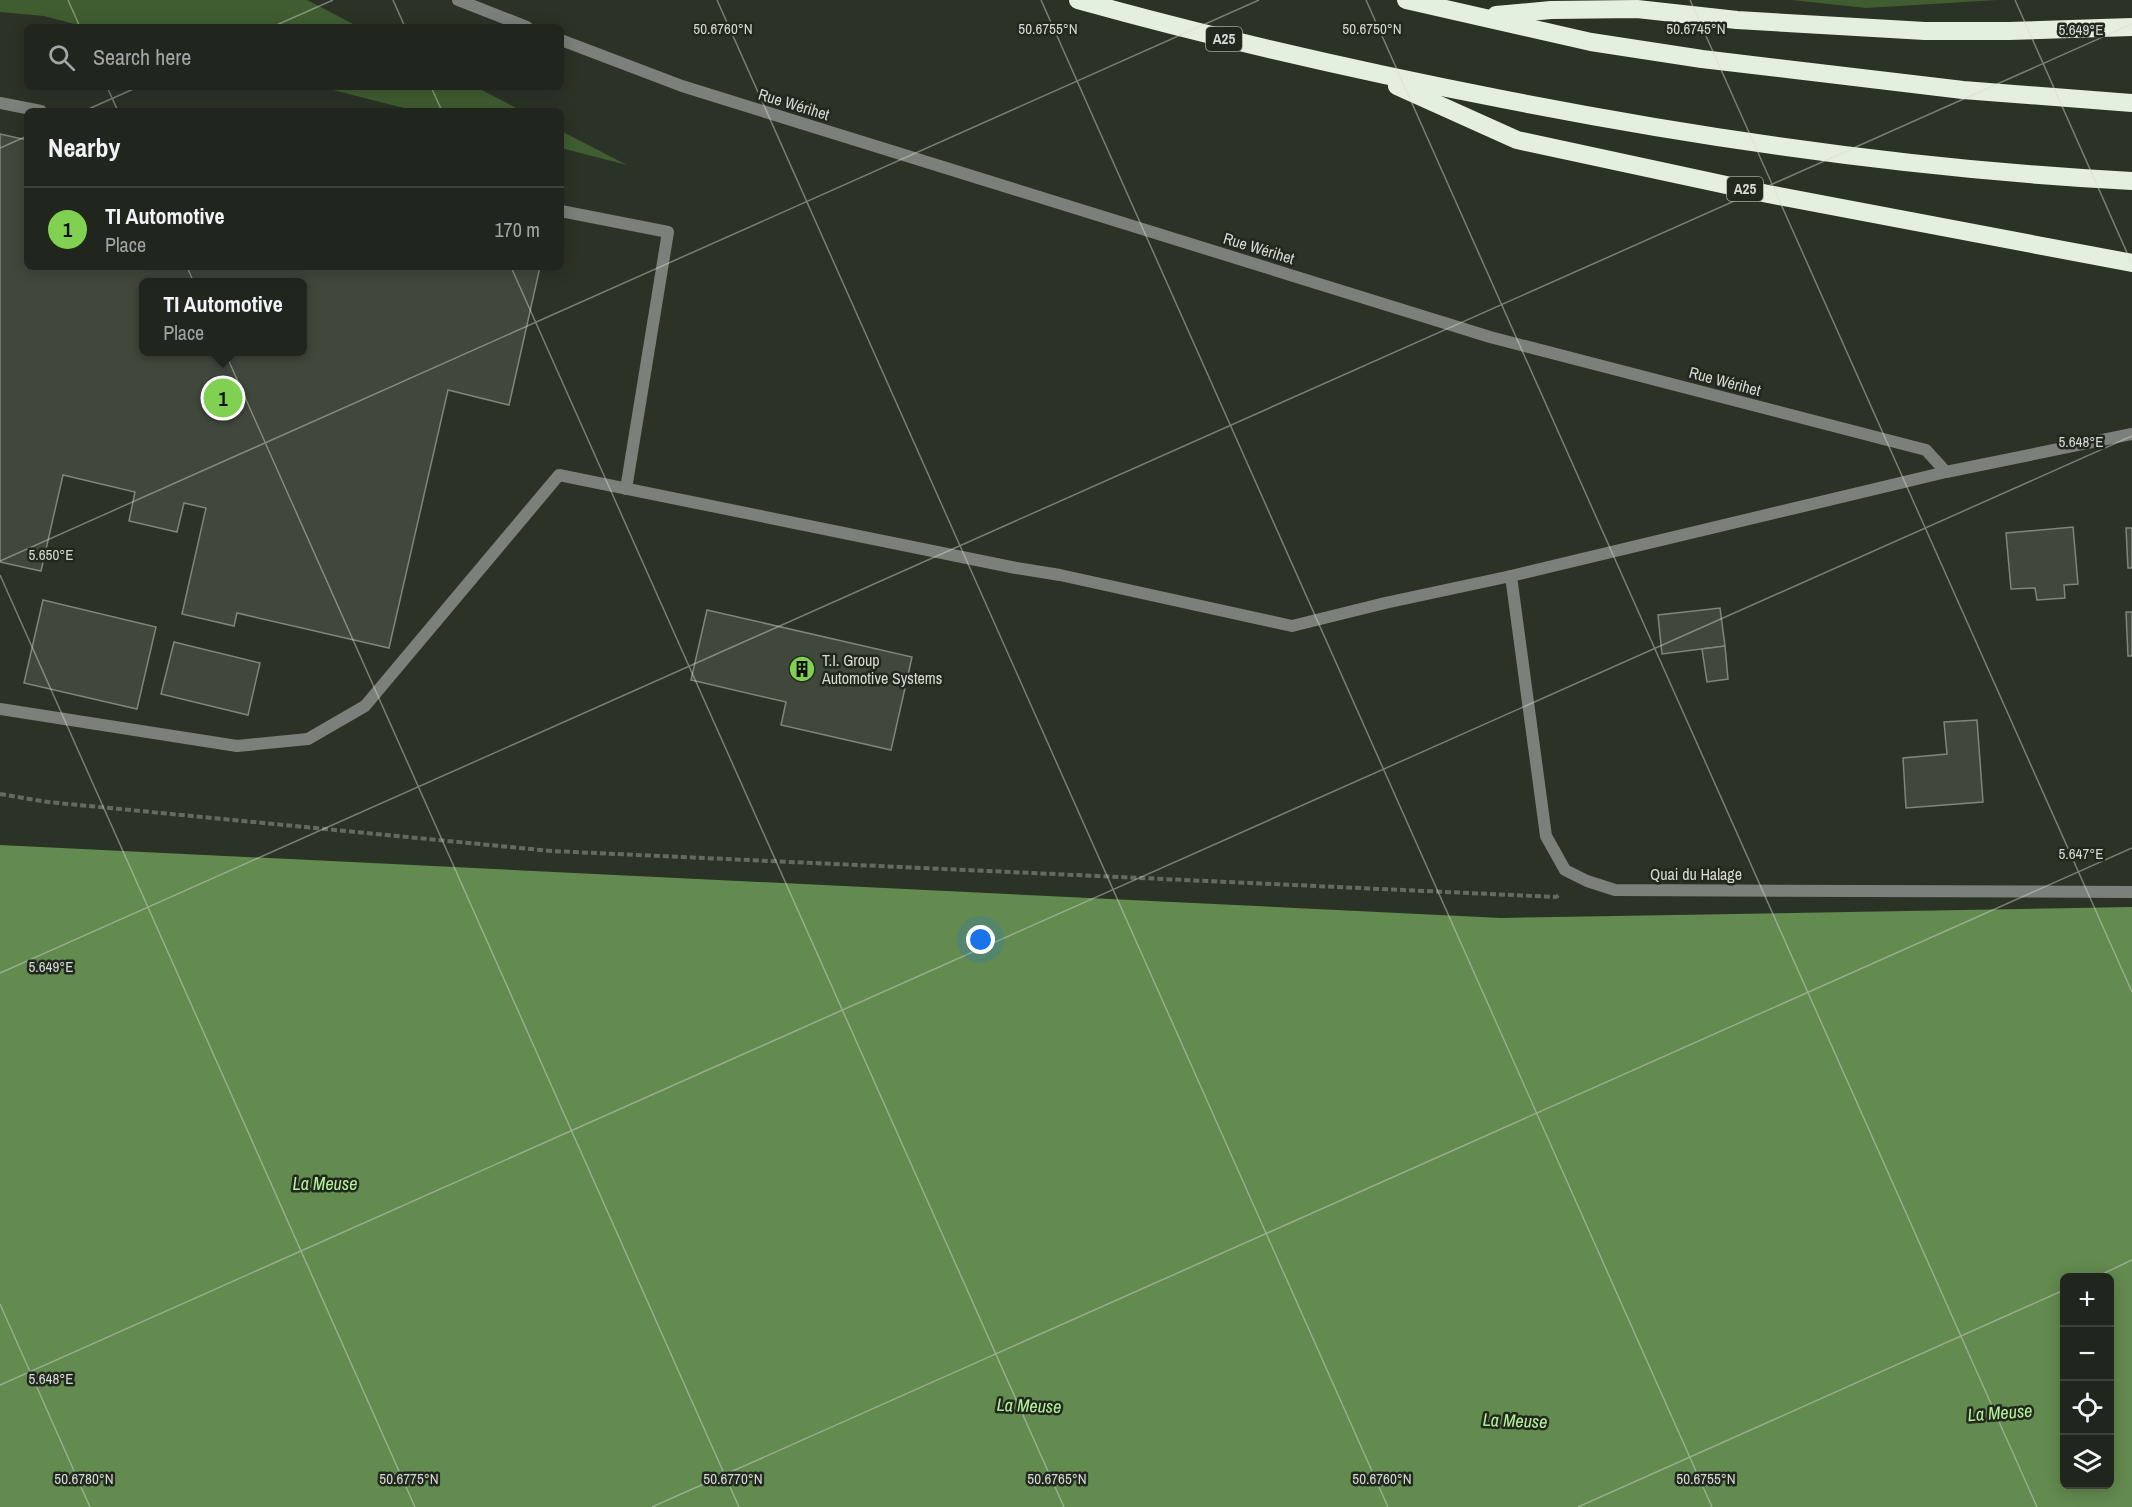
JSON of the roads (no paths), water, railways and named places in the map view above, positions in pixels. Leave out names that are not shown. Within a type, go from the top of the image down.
[{"type":"highway","name":"A25","points":[[1078,0],[1176,27],[1371,74],[1724,139],[1873,159],[1998,172],[2132,181]]},
{"type":"highway","points":[[1406,0],[1591,42],[1702,59],[1963,90],[2132,103]]},
{"type":"highway","points":[[1480,16],[1551,10],[1636,9],[1737,20],[1925,31],[2132,27]]},
{"type":"highway","name":"A25","points":[[1371,74],[1517,140],[1768,194],[2132,263]]},
{"type":"street","points":[[458,0],[519,24]]},
{"type":"street","name":"Rue Wérihet","points":[[564,41],[682,86],[1490,337],[1926,450],[1946,472]]},
{"type":"street","points":[[0,103],[26,108]]},
{"type":"street","points":[[564,212],[668,232],[626,489]]},
{"type":"street","points":[[0,709],[237,746],[308,739],[365,706],[559,475],[1060,575],[1292,627],[1385,603],[1511,576],[1946,472],[2132,434]]},
{"type":"street","name":"Quai du Halage","points":[[1511,576],[1546,836],[1565,870],[1587,881],[1615,890],[2132,892]]},
{"type":"water","name":"La Meuse","points":[[0,845],[1501,918],[2132,907],[2132,1507],[0,1507]]},
{"type":"place","name":"TI Automotive","points":[[223,398]]},
{"type":"place","name":"T.I. Group Automotive Systems","points":[[802,669]]}]
